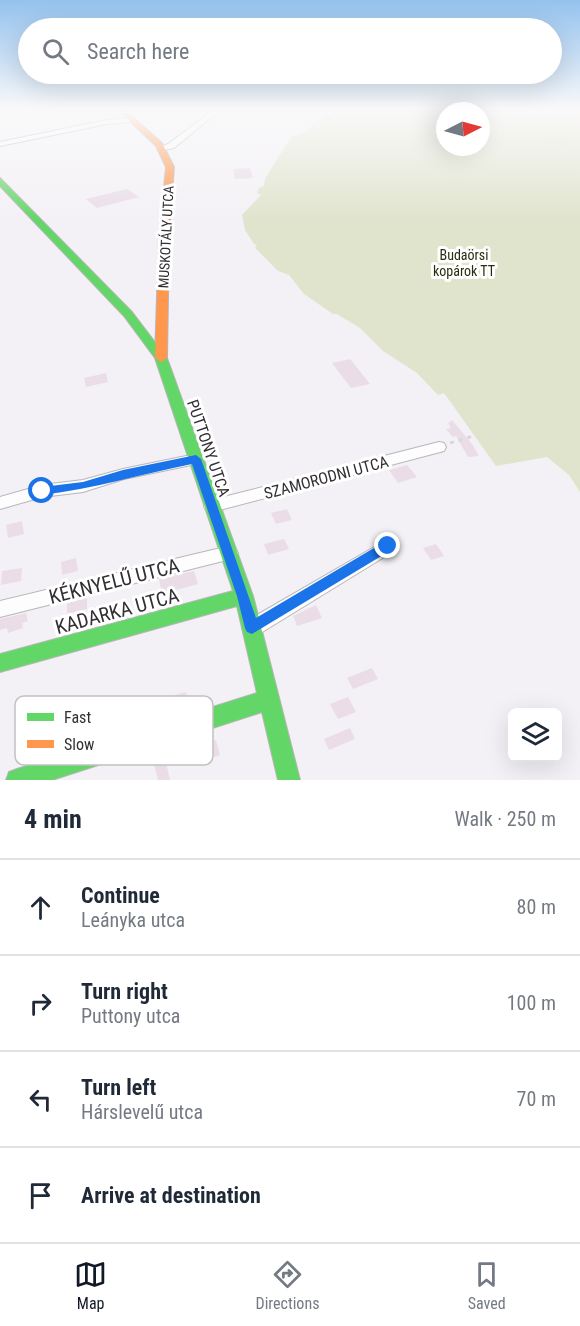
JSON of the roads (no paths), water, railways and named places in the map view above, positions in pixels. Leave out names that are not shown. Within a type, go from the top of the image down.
[{"type":"street","points":[[162,149],[167,147]]},
{"type":"street","name":"MUSKOTÁLY UTCA","points":[[160,358],[165,220],[170,172],[162,149]]},
{"type":"street","name":"PUTTONY UTCA","points":[[0,181],[128,314],[160,358],[244,596],[289,780]]},
{"type":"street","name":"SZAMORODNI UTCA","points":[[212,506],[439,447]]},
{"type":"street","points":[[0,503],[42,491],[83,486],[123,474],[196,459]]},
{"type":"street","points":[[252,628],[388,546]]},
{"type":"street","name":"KÉKNYELŰ UTCA","points":[[0,609],[229,553]]},
{"type":"street","name":"KADARKA UTCA","points":[[0,663],[244,596]]},
{"type":"street","points":[[213,717],[270,699]]},
{"type":"street","points":[[17,780],[64,765]]},
{"type":"park label","name":"Budaörsi kopárok TT","points":[[464,264]]}]
